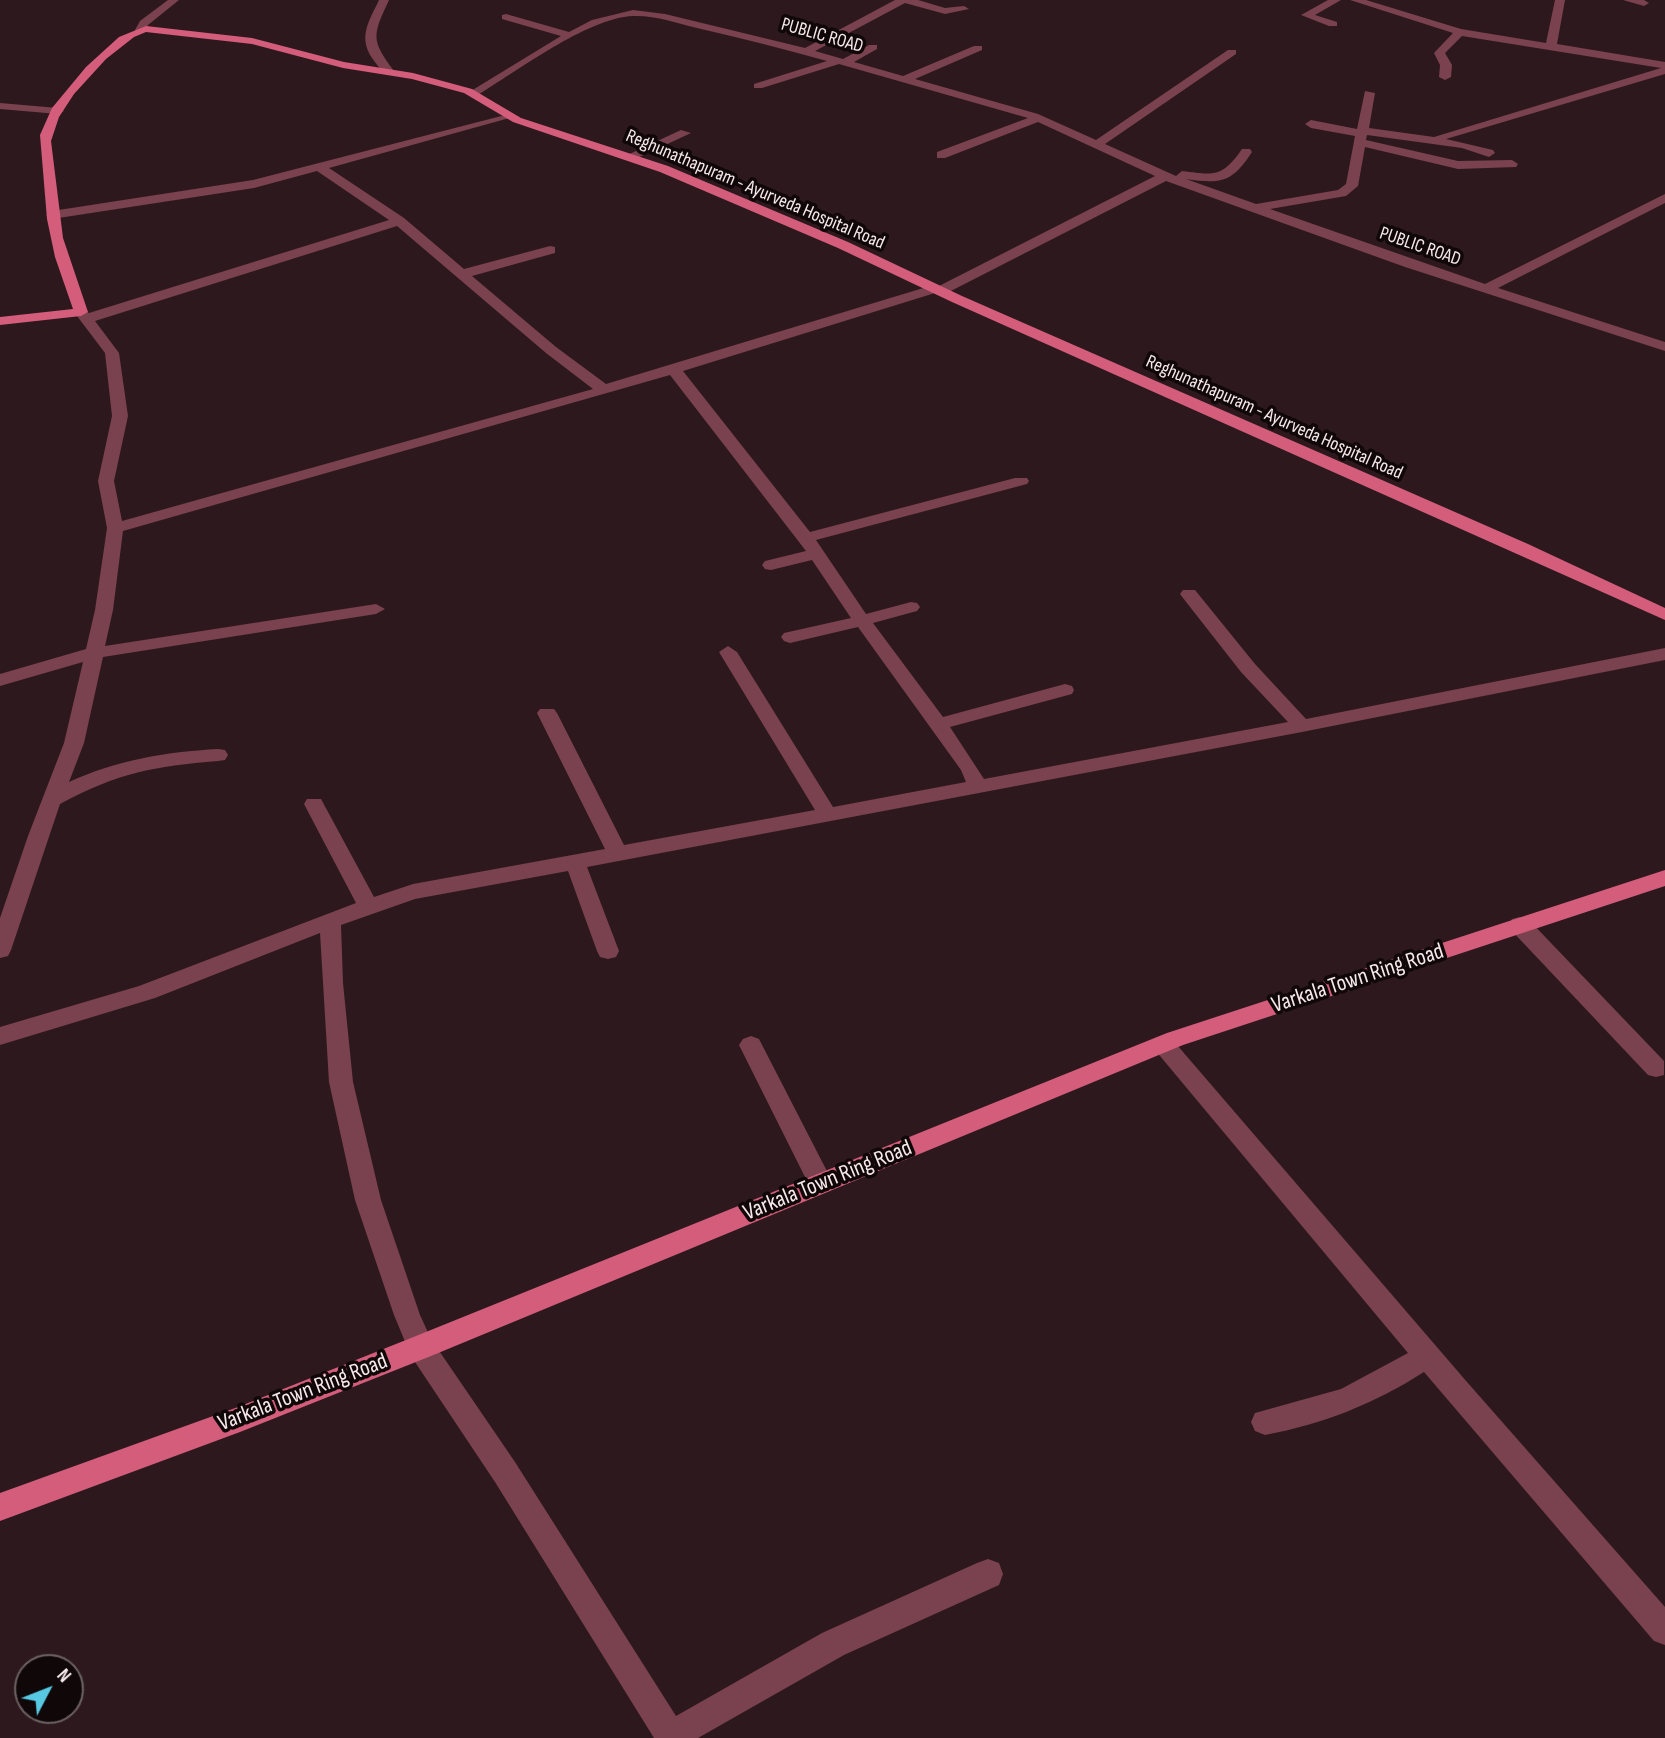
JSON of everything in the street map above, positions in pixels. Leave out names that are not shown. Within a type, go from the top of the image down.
[{"type":"main road","name":"Reghunathapuram - Ayurveda Hospital Road","points":[[140,30],[252,41],[343,65],[388,71],[445,84],[472,94],[509,115],[574,140],[629,157],[843,245],[938,290],[1522,548],[1665,615]]},
{"type":"main road","points":[[0,321],[83,316],[71,290],[52,215],[46,135],[58,111],[79,81],[103,55],[140,30]]},
{"type":"main road","name":"Varkala Town Ring Road","points":[[0,1507],[240,1419],[1163,1044],[1665,878]]},
{"type":"street","points":[[140,30],[144,23],[174,0]]},
{"type":"street","points":[[384,0],[368,39],[370,50],[388,71]]},
{"type":"street","points":[[807,51],[905,0],[944,11],[964,9]]},
{"type":"street","points":[[1333,24],[1306,15],[1336,0]]},
{"type":"street","points":[[1355,0],[1460,32],[1665,68]]},
{"type":"street","points":[[1552,47],[1549,33],[1556,22],[1560,0]]},
{"type":"street","points":[[1628,0],[1644,3]]},
{"type":"street","points":[[634,13],[654,4]]},
{"type":"street","name":"PUBLIC ROAD","points":[[472,94],[569,35],[607,18],[634,13],[665,17],[807,51],[1039,118],[1160,174],[1485,289],[1665,347]]},
{"type":"street","points":[[506,17],[569,35]]},
{"type":"street","points":[[1445,77],[1446,65],[1439,53],[1460,32]]},
{"type":"street","points":[[902,80],[978,48]]},
{"type":"street","points":[[758,86],[845,63],[875,49]]},
{"type":"street","points":[[1096,145],[1231,52]]},
{"type":"street","points":[[1440,136],[1665,68]]},
{"type":"street","points":[[1255,208],[1310,199],[1348,190],[1352,186],[1369,93]]},
{"type":"street","points":[[0,106],[58,111]]},
{"type":"street","points":[[52,215],[226,190],[509,115]]},
{"type":"street","points":[[941,155],[1039,118]]},
{"type":"street","points":[[1311,124],[1360,135],[1452,164],[1512,164]]},
{"type":"street","points":[[629,157],[685,133]]},
{"type":"street","points":[[1360,135],[1464,145],[1489,153]]},
{"type":"street","points":[[115,528],[604,390],[938,290],[1160,174],[1222,177],[1237,169],[1246,152]]},
{"type":"street","points":[[320,167],[399,221],[551,350],[604,390]]},
{"type":"street","points":[[1485,289],[1665,198]]},
{"type":"street","points":[[0,950],[74,743],[104,610],[115,528],[106,481],[120,416],[112,353],[83,316],[399,221]]},
{"type":"street","points":[[463,274],[550,250]]},
{"type":"street","points":[[673,369],[806,538],[815,555],[970,769],[978,787]]},
{"type":"street","points":[[806,538],[1021,481]]},
{"type":"street","points":[[771,565],[815,555]]},
{"type":"street","points":[[1189,594],[1248,667],[1302,726]]},
{"type":"street","points":[[790,636],[862,621],[911,607]]},
{"type":"street","points":[[0,680],[94,653],[376,609]]},
{"type":"street","points":[[728,652],[828,815]]},
{"type":"street","points":[[0,1035],[128,998],[368,906],[413,892],[1302,726],[1665,654]]},
{"type":"street","points":[[938,724],[1065,690]]},
{"type":"street","points":[[547,713],[618,855]]},
{"type":"street","points":[[52,800],[97,775],[118,768],[165,758],[218,755]]},
{"type":"street","points":[[314,804],[368,906]]},
{"type":"street","points":[[575,862],[608,951]]},
{"type":"street","points":[[330,921],[332,983],[341,1082],[368,1200],[407,1315],[421,1346],[520,1496],[671,1737],[833,1644],[988,1574]]},
{"type":"street","points":[[1520,925],[1656,1068]]},
{"type":"street","points":[[1163,1044],[1427,1356],[1665,1630]]},
{"type":"street","points":[[751,1045],[821,1184]]},
{"type":"street","points":[[1265,1422],[1306,1415],[1344,1403],[1373,1390],[1427,1356]]}]
